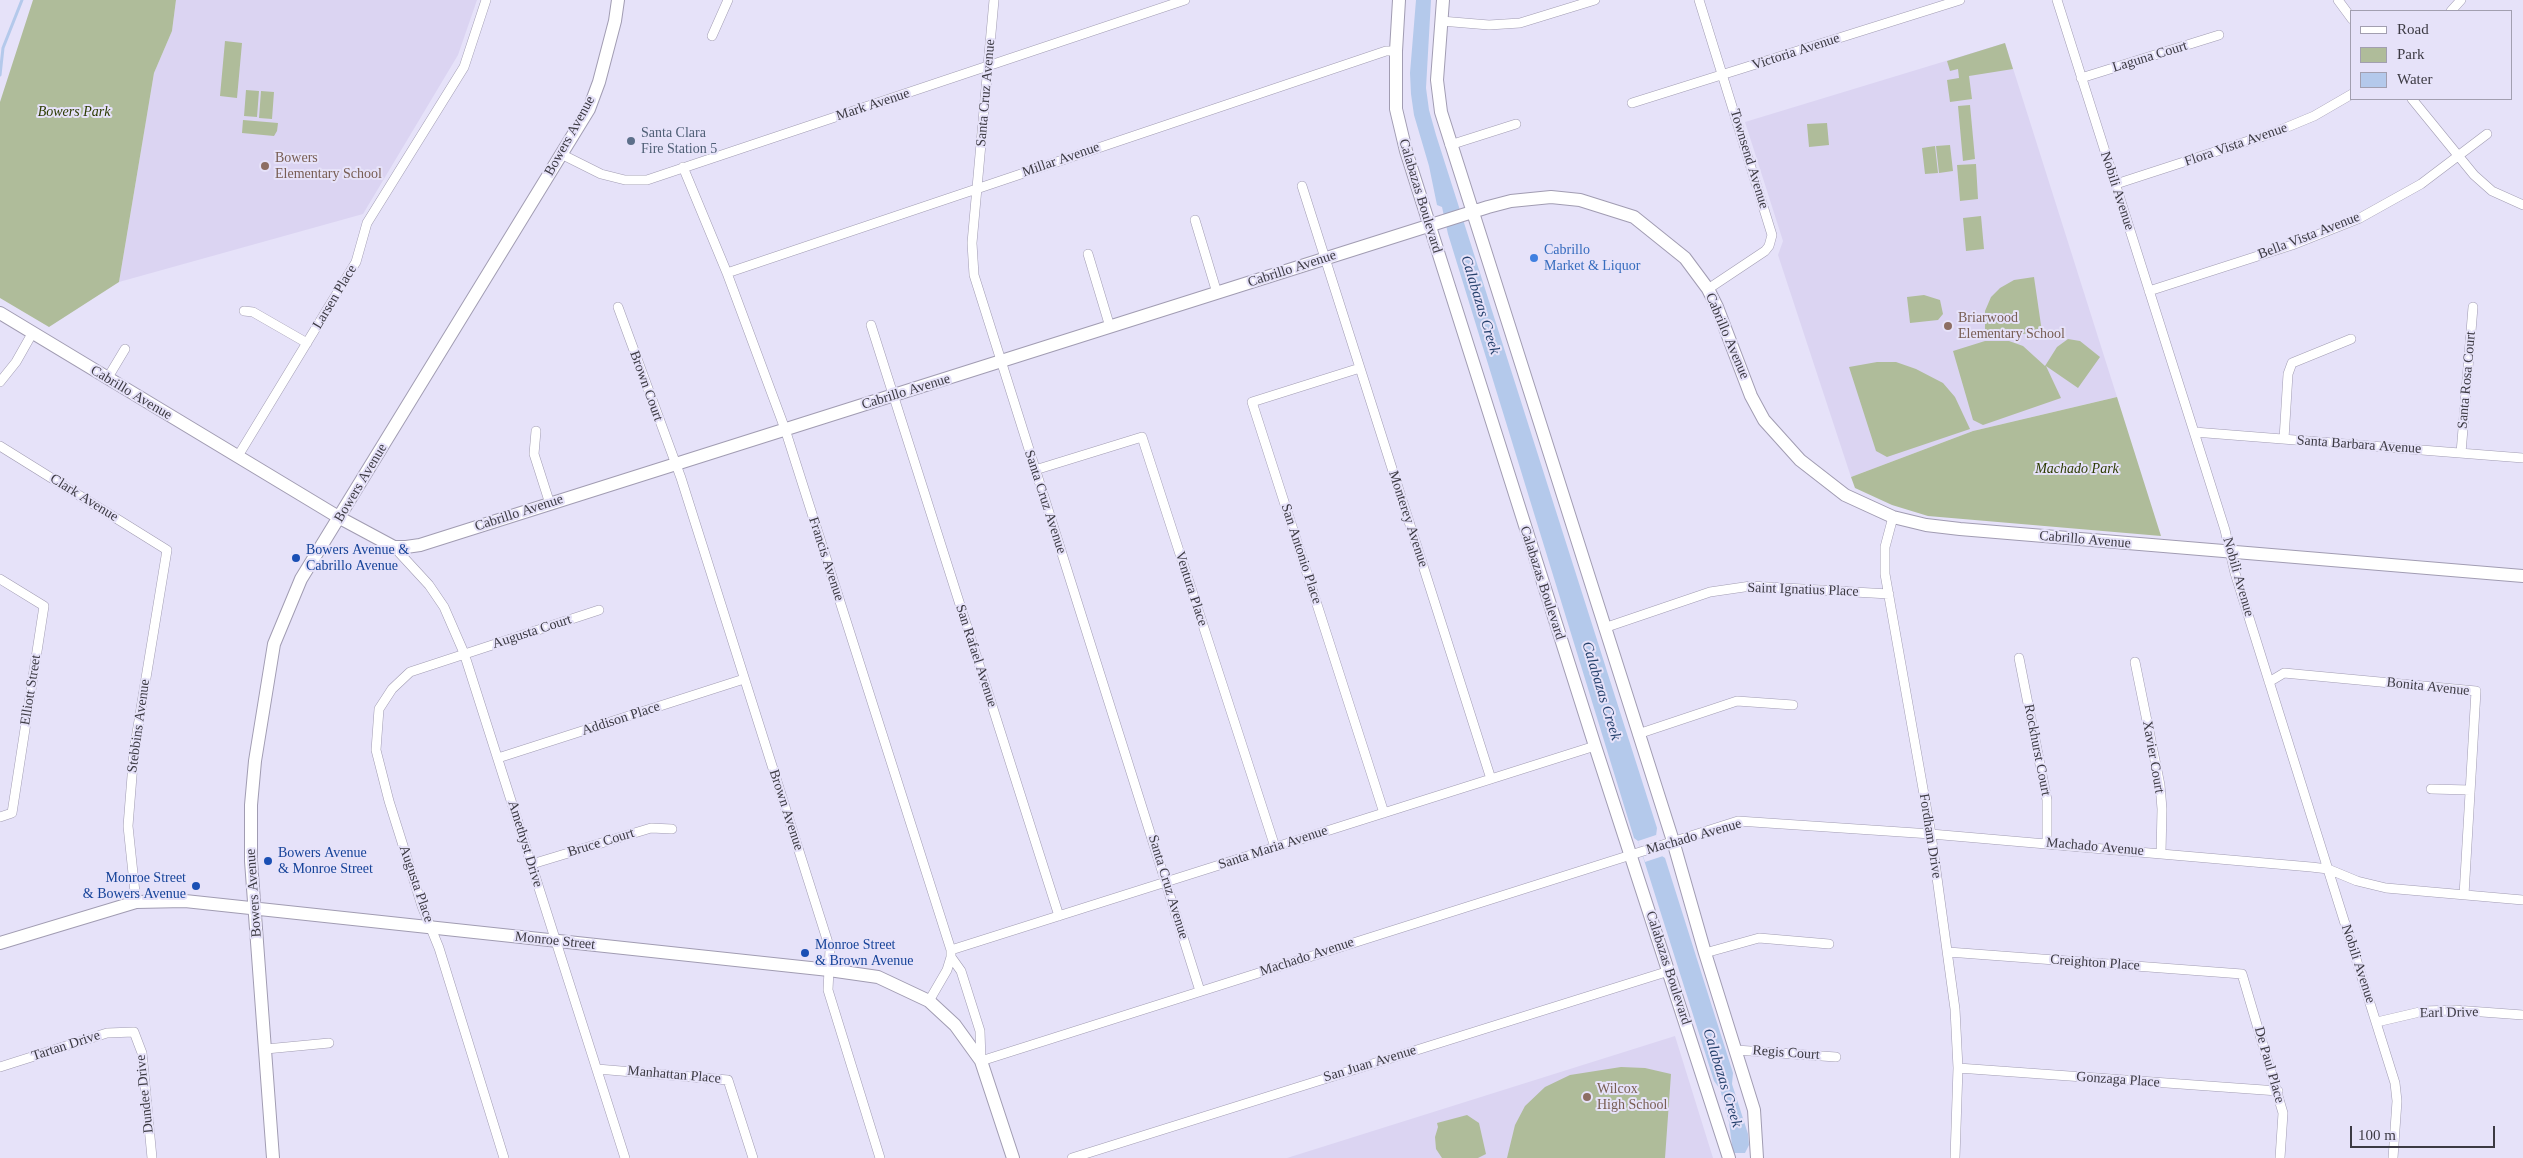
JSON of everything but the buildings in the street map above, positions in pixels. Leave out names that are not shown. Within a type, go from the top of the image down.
[{"type":"street","name":"Larsen Place","points":[[238,456],[356,262],[367,222],[464,67],[486,0]]},
{"type":"street","name":"Bowers Avenue","points":[[273,1158],[256,908],[251,862],[251,805],[255,761],[274,644],[302,579],[588,109],[599,82],[615,21],[618,0]]},
{"type":"street","points":[[712,36],[728,0]]},
{"type":"street","name":"Santa Cruz Avenue","points":[[994,0],[977,188],[972,260],[974,275],[1200,991]]},
{"type":"street","name":"Mark Avenue","points":[[561,154],[601,174],[624,180],[647,180],[1185,0]]},
{"type":"street","name":"Calabazas Boulevard","points":[[1399,0],[1396,51],[1396,110],[1406,151],[1428,226],[1595,746],[1636,853],[1669,971],[1729,1158]]},
{"type":"street","points":[[1443,0],[1436,80],[1441,112],[1673,841],[1705,953],[1754,1110],[1757,1158]]},
{"type":"street","points":[[1441,22],[1489,25],[1520,23],[1595,0]]},
{"type":"street","name":"Townsend Avenue","points":[[1699,0],[1772,235],[1765,251],[1708,289]]},
{"type":"street","name":"Victoria Avenue","points":[[1632,103],[1960,0]]},
{"type":"street","name":"Nobili Avenue","points":[[2057,0],[2194,432],[2269,682],[2377,1022],[2396,1092],[2393,1158]]},
{"type":"street","points":[[2338,0],[2350,16]]},
{"type":"street","points":[[2452,10],[2461,0]]},
{"type":"street","name":"Laguna Court","points":[[2081,78],[2219,35]]},
{"type":"street","name":"Millar Avenue","points":[[727,273],[1386,51],[1396,51]]},
{"type":"street","name":"Flora Vista Avenue","points":[[2116,184],[2273,134],[2314,116],[2350,95]]},
{"type":"street","points":[[2413,100],[2458,158],[2492,191],[2523,204]]},
{"type":"street","points":[[1450,145],[1516,124]]},
{"type":"street","name":"Bella Vista Avenue","points":[[2149,291],[2329,231],[2391,201],[2458,158],[2488,134]]},
{"type":"street","name":"Francis Avenue","points":[[682,167],[727,273],[785,429],[951,953],[961,971],[980,1031],[981,1061]]},
{"type":"street","name":"Monterey Avenue","points":[[1302,186],[1491,779]]},
{"type":"street","name":"Cabrillo Avenue","points":[[0,313],[107,380],[340,518],[394,547],[420,545],[1472,212],[1511,201],[1551,197],[1580,200],[1634,217],[1685,258],[1708,289],[1752,396],[1764,420],[1800,460],[1845,495],[1893,517],[1926,525],[1960,530],[2523,576]]},
{"type":"street","points":[[1195,220],[1217,293]]},
{"type":"street","points":[[1088,254],[1110,327]]},
{"type":"street","name":"Brown Court","points":[[618,307],[676,464]]},
{"type":"street","name":"Santa Rosa Court","points":[[2461,453],[2472,307]]},
{"type":"street","points":[[244,311],[253,312],[307,343]]},
{"type":"street","name":"San Rafael Avenue","points":[[871,325],[1059,916]]},
{"type":"street","points":[[0,382],[16,362],[32,332]]},
{"type":"street","points":[[2284,440],[2288,374],[2292,362],[2351,339]]},
{"type":"street","points":[[107,380],[126,349]]},
{"type":"street","name":"San Antonio Place","points":[[1360,368],[1252,402],[1384,813]]},
{"type":"street","points":[[536,430],[534,454],[550,504]]},
{"type":"street","name":"Santa Barbara Avenue","points":[[2194,432],[2523,458]]},
{"type":"street","name":"Ventura Place","points":[[1035,470],[1142,437],[1274,848]]},
{"type":"street","name":"Clark Avenue","points":[[0,446],[167,550]]},
{"type":"street","name":"Brown Avenue","points":[[676,464],[830,949],[828,990],[880,1158]]},
{"type":"street","name":"Fordham Drive","points":[[1893,517],[1884,552],[1889,594],[1931,834],[1955,1009],[1958,1068],[1955,1158]]},
{"type":"street","name":"Amethyst Drive","points":[[394,547],[429,585],[444,607],[464,654],[625,1158]]},
{"type":"street","name":"Stebbins Avenue","points":[[136,902],[128,826],[134,751],[167,550]]},
{"type":"street","name":"Elliott Street","points":[[0,579],[44,606],[12,813],[0,816]]},
{"type":"street","name":"Saint Ignatius Place","points":[[1604,628],[1710,592],[1751,586],[1889,594]]},
{"type":"street","name":"Augusta Court","points":[[464,654],[599,610]]},
{"type":"street","name":"Augusta Place","points":[[464,654],[410,672],[392,689],[379,709],[376,750],[389,802],[431,927],[504,1158]]},
{"type":"street","name":"Rockhurst Court","points":[[2019,658],[2047,800],[2047,844]]},
{"type":"street","name":"Xavier Court","points":[[2135,662],[2160,785],[2162,809],[2161,853]]},
{"type":"street","name":"Bonita Avenue","points":[[2269,682],[2284,673],[2476,691],[2464,895]]},
{"type":"street","name":"Addison Place","points":[[498,758],[744,679]]},
{"type":"street","points":[[1638,734],[1737,702],[1793,705]]},
{"type":"street","name":"Santa Maria Avenue","points":[[951,953],[1059,916],[1595,746]]},
{"type":"street","points":[[2431,789],[2470,790]]},
{"type":"street","name":"Machado Avenue","points":[[981,1061],[1738,821],[1931,834],[2328,869],[2357,881],[2386,888],[2523,900]]},
{"type":"street","name":"Bruce Court","points":[[532,864],[651,828],[672,828]]},
{"type":"street","name":"Monroe Street","points":[[0,943],[136,902],[185,901],[829,970],[878,977],[929,1001],[955,1024],[981,1061],[1013,1158]]},
{"type":"street","points":[[1705,953],[1759,938],[1829,944]]},
{"type":"street","name":"Creighton Place","points":[[1948,952],[2242,974]]},
{"type":"street","points":[[929,1001],[940,985],[951,953]]},
{"type":"street","name":"San Juan Avenue","points":[[1072,1158],[1669,971]]},
{"type":"street","name":"De Paul Place","points":[[2242,974],[2283,1113],[2280,1158]]},
{"type":"street","name":"Earl Drive","points":[[2377,1022],[2424,1011],[2455,1010],[2523,1016]]},
{"type":"street","name":"Tartan Drive","points":[[0,1067],[107,1032],[134,1032]]},
{"type":"street","name":"Dundee Drive","points":[[134,1032],[142,1053],[152,1158]]},
{"type":"street","points":[[266,1049],[330,1043]]},
{"type":"street","name":"Regis Court","points":[[1736,1050],[1836,1057]]},
{"type":"street","name":"Gonzaga Place","points":[[1958,1068],[2278,1091]]},
{"type":"street","name":"Manhattan Place","points":[[597,1069],[728,1080],[754,1158]]},
{"type":"shaded area","name":"Bowers Elementary School","points":[[176,0],[477,0],[458,55],[363,214],[119,282],[154,73],[172,31]]},
{"type":"shaded area","name":"Briarwood Elementary School","points":[[2005,43],[2117,397],[1973,431],[1851,477],[1778,255],[1783,241],[1745,122]]},
{"type":"shaded area","name":"Wilcox High School","points":[[1675,1036],[1713,1158],[1287,1158]]},
{"type":"green space","name":"Bowers Park","points":[[33,0],[176,0],[172,31],[154,73],[119,282],[49,327],[0,298],[0,102]]},
{"type":"green space","points":[[225,41],[242,43],[237,98],[220,96]]},
{"type":"green space","points":[[2005,43],[2013,69],[1969,76],[1972,99],[1950,102],[1947,80],[1959,78],[1958,69],[1950,71],[1947,61]]},
{"type":"green space","points":[[246,90],[259,91],[257,117],[244,116]]},
{"type":"green space","points":[[261,91],[274,92],[272,119],[259,118]]},
{"type":"green space","points":[[1970,105],[1975,159],[1963,161],[1958,106]]},
{"type":"green space","points":[[243,120],[278,123],[277,131],[274,136],[242,133]]},
{"type":"green space","points":[[1827,123],[1829,145],[1809,147],[1807,124]]},
{"type":"green space","points":[[1950,145],[1953,171],[1939,173],[1936,146]]},
{"type":"green space","points":[[1935,146],[1938,173],[1925,174],[1922,148]]},
{"type":"green space","points":[[1976,164],[1978,199],[1960,201],[1957,165]]},
{"type":"green space","points":[[1981,216],[1984,249],[1966,251],[1963,218]]},
{"type":"green space","points":[[2034,277],[2042,332],[1985,338],[1985,311],[1991,297],[2000,288],[2014,280]]},
{"type":"green space","points":[[1924,295],[1940,300],[1943,314],[1938,320],[1910,323],[1907,297]]},
{"type":"green space","points":[[2068,339],[2080,341],[2100,357],[2078,388],[2046,366],[2061,398],[1983,425],[1973,420],[1953,351],[1985,341],[2009,341],[2023,346],[2045,366],[2057,347]]},
{"type":"green space","points":[[1877,362],[1896,362],[1916,369],[1943,383],[1955,397],[1970,429],[1887,457],[1876,451],[1849,367]]},
{"type":"green space","name":"Machado Park","points":[[2117,397],[2161,536],[1928,516],[1892,505],[1855,488],[1851,477],[1973,431]]},
{"type":"green space","points":[[1621,1067],[1645,1068],[1671,1074],[1665,1158],[1507,1158],[1515,1125],[1525,1106],[1545,1087],[1570,1075]]},
{"type":"green space","points":[[1467,1115],[1479,1123],[1486,1154],[1478,1158],[1442,1158],[1436,1149],[1437,1123]]},
{"type":"water","name":"Calabazas Creek","points":[[1416,0],[1431,0],[1426,88],[1429,110],[1436,135],[1657,828],[1656,836],[1662,856],[1665,858],[1733,1073],[1732,1084],[1748,1134],[1749,1145],[1745,1153],[1733,1153],[1729,1122],[1720,1089],[1714,1081],[1638,841],[1634,838],[1448,234],[1442,207],[1437,205],[1429,166],[1414,115],[1411,94],[1410,73]]},
{"type":"pier","points":[[1656,835],[1663,856],[1645,862],[1638,841]]},
{"type":"waterway","points":[[0,75],[3,48],[22,0]]},
{"type":"place","name":"Santa Clara Fire Station 5","points":[[631,141]]},
{"type":"place","name":"Bowers Elementary School","points":[[265,166]]},
{"type":"place","name":"Cabrillo Market & Liquor","points":[[1534,258]]},
{"type":"place","name":"Briarwood Elementary School","points":[[1948,326]]},
{"type":"place","name":"Bowers Avenue & Cabrillo Avenue","points":[[296,558]]},
{"type":"place","name":"Bowers Avenue & Monroe Street","points":[[268,861]]},
{"type":"place","name":"Monroe Street & Bowers Avenue","points":[[196,886]]},
{"type":"place","name":"Monroe Street & Brown Avenue","points":[[805,953]]},
{"type":"place","name":"Wilcox High School","points":[[1587,1097]]}]
